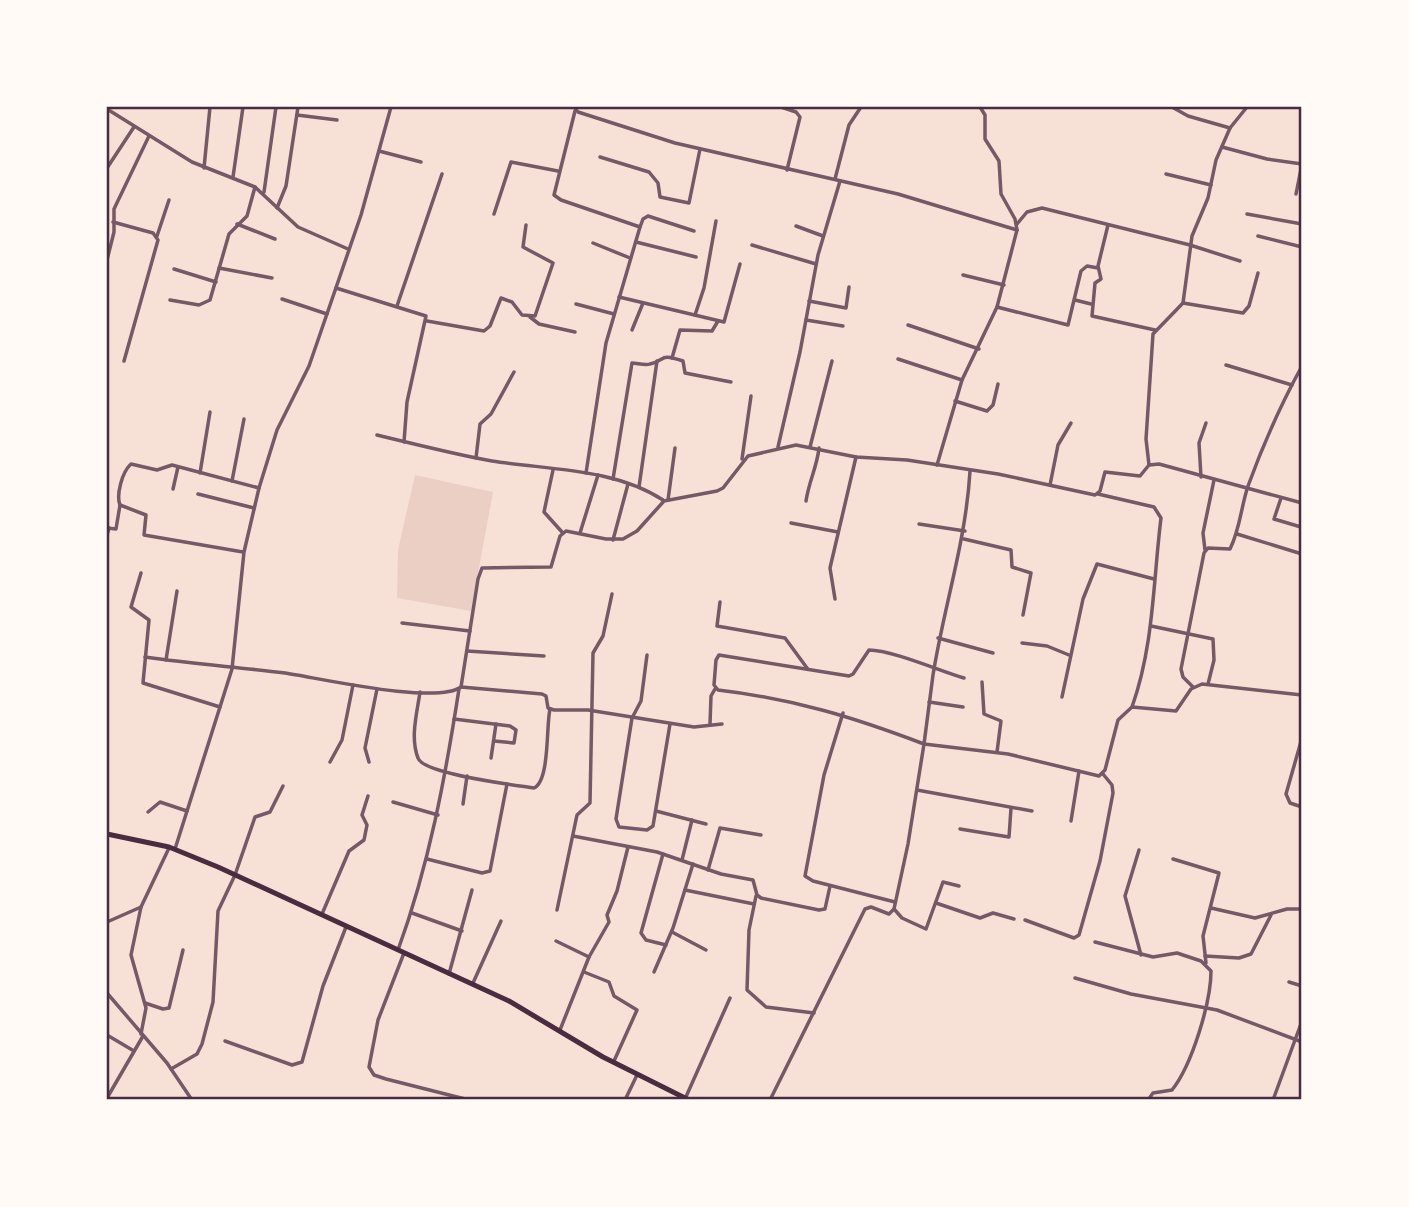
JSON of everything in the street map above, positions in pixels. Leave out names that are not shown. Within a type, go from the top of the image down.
[{"type":"main road","points":[[107,835],[172,848],[235,875],[509,1001],[614,1062],[687,1099]]},
{"type":"street","points":[[204,167],[211,107]]},
{"type":"street","points":[[233,178],[243,107]]},
{"type":"street","points":[[264,192],[276,107]]},
{"type":"street","points":[[277,208],[286,186],[298,107]]},
{"type":"street","points":[[107,1098],[142,1035],[145,1003],[131,955],[141,907],[172,848],[187,811],[232,669],[244,552],[254,508],[277,430],[309,366],[336,288],[391,107]]},
{"type":"street","points":[[781,107],[796,112],[800,117],[788,170]]},
{"type":"street","points":[[778,447],[816,264],[849,125],[861,107]]},
{"type":"street","points":[[980,107],[985,115],[985,139],[999,161],[1001,194],[1017,227]]},
{"type":"street","points":[[1172,107],[1188,116],[1230,128]]},
{"type":"street","points":[[1098,494],[1105,472],[1140,476],[1149,465],[1146,439],[1155,330],[1184,303],[1190,245],[1222,146],[1230,128],[1247,107]]},
{"type":"street","points":[[107,109],[204,167],[264,192],[298,227],[348,249]]},
{"type":"street","points":[[640,227],[557,198],[554,190],[574,109],[700,149],[909,197],[1017,227]]},
{"type":"street","points":[[297,115],[337,120]]},
{"type":"street","points":[[107,168],[134,127]]},
{"type":"street","points":[[107,260],[114,232],[114,209],[149,136]]},
{"type":"street","points":[[1222,146],[1267,159],[1302,164],[1296,194]]},
{"type":"street","points":[[600,157],[649,172],[658,183],[660,197],[684,204],[689,203],[694,188],[700,149]]},
{"type":"street","points":[[379,151],[421,162]]},
{"type":"street","points":[[494,214],[511,162],[558,171]]},
{"type":"street","points":[[397,306],[442,174]]},
{"type":"street","points":[[1167,174],[1210,185]]},
{"type":"street","points":[[170,300],[206,303],[216,282],[229,234],[247,216],[255,187]]},
{"type":"street","points":[[124,361],[169,200]]},
{"type":"street","points":[[937,465],[962,380],[998,307],[1017,227],[1027,212],[1042,208],[1190,245],[1240,261]]},
{"type":"street","points":[[1247,214],[1302,224]]},
{"type":"street","points":[[586,473],[605,352],[643,219],[648,216],[694,231]]},
{"type":"street","points":[[695,315],[704,288],[716,221]]},
{"type":"street","points":[[113,222],[157,236]]},
{"type":"street","points":[[237,224],[275,239]]},
{"type":"street","points":[[526,225],[523,247],[554,263],[536,312],[530,317]]},
{"type":"street","points":[[1098,268],[1108,225]]},
{"type":"street","points":[[796,226],[823,236]]},
{"type":"street","points":[[1258,236],[1302,247]]},
{"type":"street","points":[[636,242],[696,257]]},
{"type":"street","points":[[593,243],[630,258]]},
{"type":"street","points":[[752,246],[816,264]]},
{"type":"street","points":[[619,297],[726,321],[740,264]]},
{"type":"street","points":[[998,307],[1068,325],[1083,267],[1098,268],[1102,273],[1094,286],[1091,304],[1094,317],[1155,330]]},
{"type":"street","points":[[219,268],[272,278]]},
{"type":"street","points":[[174,269],[216,282]]},
{"type":"street","points":[[1184,303],[1243,313],[1249,306],[1258,273]]},
{"type":"street","points":[[963,275],[1004,285]]},
{"type":"street","points":[[809,301],[846,308],[849,287]]},
{"type":"street","points":[[336,288],[424,313],[427,321],[407,402],[404,442]]},
{"type":"street","points":[[427,321],[484,331],[490,326],[501,298],[509,300],[519,313],[539,324],[575,332]]},
{"type":"street","points":[[282,299],[327,314]]},
{"type":"street","points":[[1075,300],[1091,304]]},
{"type":"street","points":[[632,330],[643,303]]},
{"type":"street","points":[[576,304],[614,314]]},
{"type":"street","points":[[806,320],[844,326]]},
{"type":"street","points":[[672,358],[680,330],[712,331],[718,321]]},
{"type":"street","points":[[908,325],[979,349]]},
{"type":"street","points":[[639,487],[658,358]]},
{"type":"street","points":[[613,479],[630,366],[635,363],[650,364],[658,358],[672,358],[683,361],[685,373],[731,382]]},
{"type":"street","points":[[898,359],[962,380]]},
{"type":"street","points":[[810,447],[832,361]]},
{"type":"street","points":[[1226,365],[1292,385]]},
{"type":"street","points":[[1205,550],[1228,551],[1237,534],[1247,488],[1302,366]]},
{"type":"street","points":[[476,458],[480,424],[491,414],[514,372]]},
{"type":"street","points":[[955,401],[988,411],[993,405],[998,384]]},
{"type":"street","points":[[562,532],[613,540],[631,536],[666,501],[723,488],[742,459],[751,396]]},
{"type":"street","points":[[200,473],[210,412]]},
{"type":"street","points":[[232,481],[244,419]]},
{"type":"street","points":[[1050,485],[1058,445],[1071,423]]},
{"type":"street","points":[[1201,477],[1199,443],[1206,423]]},
{"type":"street","points":[[377,435],[476,458],[597,475],[639,487],[666,501]]},
{"type":"street","points":[[742,459],[778,447],[810,447],[856,457],[937,465],[1050,485],[1158,510],[1161,518],[1151,626],[1142,674],[1132,706],[1118,719],[1103,774]]},
{"type":"street","points":[[666,501],[675,448]]},
{"type":"street","points":[[806,501],[809,479],[817,462],[819,449]]},
{"type":"street","points":[[835,599],[830,573],[856,457]]},
{"type":"street","points":[[107,535],[108,528],[116,529],[120,505],[118,497],[128,466],[157,470],[169,465],[260,488]]},
{"type":"street","points":[[1149,465],[1164,465],[1302,503]]},
{"type":"street","points":[[173,489],[178,467]]},
{"type":"street","points":[[469,1100],[386,1079],[374,1075],[369,1067],[378,1020],[401,952],[438,815],[482,568],[551,567],[562,532],[557,523],[545,516],[553,470]]},
{"type":"street","points":[[770,1100],[864,909],[871,907],[890,914],[894,909],[917,790],[938,638],[964,539],[970,471]]},
{"type":"street","points":[[580,533],[597,475]]},
{"type":"street","points":[[1193,687],[1180,672],[1205,550],[1203,533],[1214,480]]},
{"type":"street","points":[[613,540],[629,484]]},
{"type":"street","points":[[198,494],[254,508]]},
{"type":"street","points":[[1281,497],[1274,519],[1301,527]]},
{"type":"street","points":[[120,505],[146,516],[144,535],[244,552]]},
{"type":"street","points":[[791,523],[838,532]]},
{"type":"street","points":[[919,524],[965,531]]},
{"type":"street","points":[[1237,534],[1302,554]]},
{"type":"street","points":[[964,539],[1011,550],[1012,567],[1031,573],[1023,615]]},
{"type":"street","points":[[1062,697],[1069,655],[1088,579],[1097,564],[1154,579]]},
{"type":"street","points":[[141,573],[131,607],[149,620],[142,679],[145,685],[220,707]]},
{"type":"street","points":[[166,660],[177,592]]},
{"type":"street","points":[[557,910],[579,811],[590,799],[593,653],[603,636],[612,594]]},
{"type":"street","points":[[720,602],[718,626],[785,638],[807,668]]},
{"type":"street","points":[[402,623],[470,631]]},
{"type":"street","points":[[1151,626],[1213,639],[1214,660],[1208,684]]},
{"type":"street","points":[[938,638],[993,653]]},
{"type":"street","points":[[1022,642],[1047,646],[1069,655]]},
{"type":"street","points":[[710,724],[711,696],[715,689],[716,660],[719,655],[849,676],[856,670],[865,653],[875,650],[964,678]]},
{"type":"street","points":[[467,651],[544,656]]},
{"type":"street","points":[[648,655],[641,701],[632,718],[616,822],[620,827],[650,829],[656,811],[670,724]]},
{"type":"street","points":[[145,657],[377,689],[420,692],[460,688],[542,694],[546,696],[550,709],[548,747],[539,785],[534,788],[446,772],[419,761],[415,730],[420,692]]},
{"type":"street","points":[[982,682],[984,715],[1001,721],[997,752]]},
{"type":"street","points":[[1132,706],[1176,711],[1193,687],[1208,684],[1302,695]]},
{"type":"street","points":[[330,762],[342,740],[353,685]]},
{"type":"street","points":[[369,762],[365,748],[377,689]]},
{"type":"street","points":[[715,689],[843,713],[924,744],[997,752],[1103,774],[1112,785],[1113,793],[1100,861],[1079,935],[1074,939],[1025,920]]},
{"type":"street","points":[[929,702],[963,707]]},
{"type":"street","points":[[550,709],[593,710],[700,727],[722,724]]},
{"type":"street","points":[[843,713],[824,775],[804,871],[808,879],[895,902]]},
{"type":"street","points":[[454,719],[514,727],[516,741],[494,741]]},
{"type":"street","points":[[491,758],[496,724]]},
{"type":"street","points":[[1302,738],[1286,800],[1302,807]]},
{"type":"street","points":[[1071,821],[1079,771]]},
{"type":"street","points":[[463,804],[467,776]]},
{"type":"street","points":[[427,859],[482,873],[490,871],[507,784]]},
{"type":"street","points":[[171,1069],[197,1054],[202,1044],[214,1002],[216,918],[235,875],[255,817],[270,812],[283,786]]},
{"type":"street","points":[[917,790],[1031,811]]},
{"type":"street","points":[[321,916],[349,851],[364,840],[367,825],[362,815],[368,796]]},
{"type":"street","points":[[148,812],[160,802],[187,811]]},
{"type":"street","points":[[393,802],[438,815]]},
{"type":"street","points":[[960,829],[1009,837],[1011,808]]},
{"type":"street","points":[[656,811],[706,824]]},
{"type":"street","points":[[682,860],[692,820]]},
{"type":"street","points":[[708,870],[720,828],[761,835]]},
{"type":"street","points":[[573,836],[663,854],[708,870],[753,880],[757,895],[748,930],[747,990],[766,1007],[814,1013]]},
{"type":"street","points":[[560,1030],[589,957],[608,922],[628,846]]},
{"type":"street","points":[[1139,850],[1125,897],[1141,955]]},
{"type":"street","points":[[663,854],[641,933],[646,940],[666,946]]},
{"type":"street","points":[[1148,1100],[1153,1093],[1172,1090],[1175,1086],[1192,1049],[1205,1008],[1211,975],[1206,963],[1203,936],[1219,873],[1172,859]]},
{"type":"street","points":[[654,972],[666,946],[693,864]]},
{"type":"street","points":[[894,909],[902,918],[926,929],[943,882],[959,886]]},
{"type":"street","points":[[757,895],[822,910],[827,906],[830,886]]},
{"type":"street","points":[[449,974],[472,890]]},
{"type":"street","points":[[685,890],[754,904]]},
{"type":"street","points":[[936,903],[980,918],[993,913],[1014,919]]},
{"type":"street","points":[[107,922],[141,907]]},
{"type":"street","points":[[1211,908],[1255,918],[1293,908],[1302,909]]},
{"type":"street","points":[[412,913],[462,931]]},
{"type":"street","points":[[1205,956],[1238,958],[1251,954],[1271,915]]},
{"type":"street","points":[[472,985],[502,921]]},
{"type":"street","points":[[225,1041],[292,1065],[302,1062],[323,986],[346,927]]},
{"type":"street","points":[[671,932],[706,950]]},
{"type":"street","points":[[556,940],[589,957]]},
{"type":"street","points":[[1094,942],[1153,957],[1172,952],[1206,963]]},
{"type":"street","points":[[145,1003],[163,1009],[169,1008],[183,950]]},
{"type":"street","points":[[584,972],[609,982],[614,996],[637,1010],[614,1062]]},
{"type":"street","points":[[1075,978],[1131,994],[1205,1008],[1302,1042]]},
{"type":"street","points":[[1289,982],[1302,986]]},
{"type":"street","points":[[107,993],[171,1069],[192,1100]]},
{"type":"street","points":[[687,1099],[730,998]]},
{"type":"street","points":[[1273,1100],[1302,1021]]},
{"type":"street","points":[[107,1035],[134,1051]]},
{"type":"street","points":[[625,1100],[637,1074]]},
{"type":"shaded area","points":[[415,475],[493,492],[471,611],[397,598],[398,550]]}]
